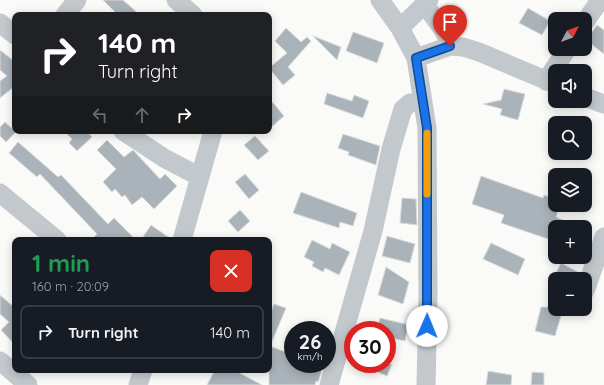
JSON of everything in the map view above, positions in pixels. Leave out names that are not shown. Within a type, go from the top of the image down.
[{"type":"street","points":[[67,12],[77,0]]},
{"type":"street","points":[[176,0],[190,12]]},
{"type":"street","points":[[380,0],[400,28],[416,58],[423,102],[427,136],[428,296],[426,385]]},
{"type":"street","points":[[592,12],[600,0]]},
{"type":"street","points":[[400,28],[427,2],[444,31],[450,46]]},
{"type":"street","points":[[0,23],[12,33]]},
{"type":"street","points":[[416,58],[450,46],[463,47],[479,52],[548,81]]},
{"type":"street","points":[[592,99],[604,104]]},
{"type":"street","points":[[329,385],[373,231],[391,149],[403,109],[410,103],[423,102]]},
{"type":"street","points":[[128,134],[164,158],[200,177]]},
{"type":"street","points":[[183,237],[212,134]]},
{"type":"street","points":[[0,193],[53,237]]},
{"type":"street","points":[[592,272],[604,237]]},
{"type":"street","points":[[0,361],[12,371]]},
{"type":"street","points":[[14,373],[28,385]]},
{"type":"street","points":[[138,385],[142,373]]},
{"type":"building","points":[[103,0],[123,0],[137,12],[115,12]]},
{"type":"building","points":[[528,8],[548,20],[548,24],[542,35],[519,23]]},
{"type":"building","points":[[597,25],[604,30],[604,54],[592,45],[592,32]]},
{"type":"building","points":[[286,28],[301,42],[307,37],[311,41],[288,67],[295,75],[283,85],[272,72],[272,66],[287,53],[275,41]]},
{"type":"building","points":[[353,32],[384,43],[377,63],[346,51]]},
{"type":"building","points":[[313,36],[341,47],[337,60]]},
{"type":"building","points":[[0,50],[12,60],[12,88],[0,98],[0,81],[7,76],[0,70]]},
{"type":"building","points":[[504,89],[525,94],[518,120],[500,115],[502,109],[483,104],[501,100]]},
{"type":"building","points":[[327,93],[352,101],[354,95],[369,101],[363,118],[324,104]]},
{"type":"building","points":[[272,102],[284,116],[272,126]]},
{"type":"building","points":[[5,122],[12,128],[12,134],[14,134],[6,142],[0,136],[0,127]]},
{"type":"building","points":[[67,134],[90,134],[92,137],[77,151],[69,143],[72,139]]},
{"type":"building","points":[[343,134],[380,146],[376,165],[348,155],[349,152],[338,148]]},
{"type":"building","points":[[255,136],[269,151],[258,160],[244,145]]},
{"type":"building","points":[[107,140],[124,157],[133,150],[160,179],[165,174],[177,186],[154,209],[142,197],[132,205],[125,195],[122,197],[115,189],[112,192],[103,182],[116,169],[97,150]]},
{"type":"building","points":[[18,142],[58,177],[61,175],[108,224],[114,218],[133,237],[94,237],[97,234],[40,174],[37,177],[9,153]]},
{"type":"building","points":[[245,174],[259,190],[249,199],[235,182]]},
{"type":"building","points":[[481,176],[543,198],[544,195],[548,196],[548,212],[558,212],[556,217],[563,220],[548,220],[548,239],[501,223],[504,215],[472,204]]},
{"type":"building","points":[[301,192],[357,213],[353,226],[340,222],[339,228],[293,213]]},
{"type":"building","points":[[402,198],[416,199],[417,225],[400,223]]},
{"type":"building","points":[[240,210],[250,221],[238,232],[228,221]]},
{"type":"building","points":[[151,225],[168,237],[143,237]]},
{"type":"building","points":[[387,236],[415,244],[410,263],[382,256]]},
{"type":"building","points":[[312,240],[330,249],[332,243],[350,252],[339,275],[325,268],[323,272],[312,266],[314,262],[304,257]]},
{"type":"building","points":[[491,243],[525,259],[518,275],[483,259]]},
{"type":"building","points":[[560,264],[563,264],[578,272],[556,272]]},
{"type":"building","points":[[386,267],[409,282],[403,304],[378,295]]},
{"type":"building","points":[[0,295],[12,305],[12,342],[1,330],[9,322],[0,314]]},
{"type":"building","points":[[274,304],[286,308],[272,341],[272,309]]},
{"type":"building","points":[[541,307],[548,307],[548,316],[561,316],[555,336],[535,331]]},
{"type":"building","points":[[380,318],[393,321],[379,321]]},
{"type":"building","points":[[396,322],[414,326],[414,330],[407,330],[405,341],[396,339]]},
{"type":"building","points":[[272,347],[284,351],[284,373],[321,373],[318,382],[316,381],[315,385],[269,385],[269,373],[272,373]]},
{"type":"building","points":[[488,371],[512,375],[511,385],[486,385]]},
{"type":"building","points":[[532,372],[544,373],[544,385],[531,385]]},
{"type":"building","points":[[213,373],[240,373],[262,385],[207,385]]},
{"type":"building","points":[[380,373],[388,373],[387,376]]},
{"type":"slow traffic","points":[[427,133],[427,194]]},
{"type":"route","points":[[427,326],[427,128],[416,58],[450,46]]}]
